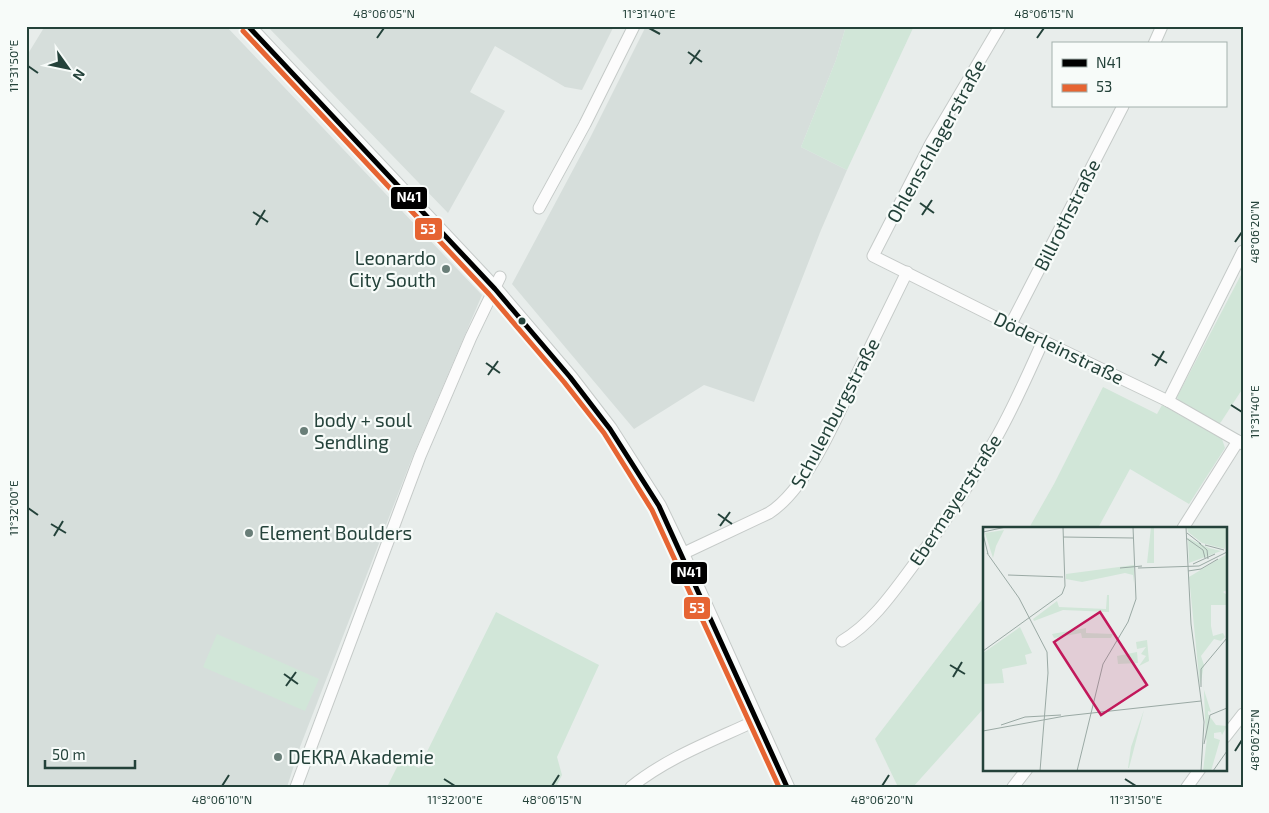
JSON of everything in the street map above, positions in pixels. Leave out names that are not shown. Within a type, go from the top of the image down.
[{"type":"street","points":[[248,26],[498,283],[610,429],[659,506],[787,787]]},
{"type":"street","points":[[539,208],[585,124],[634,26]]},
{"type":"street","name":"Ohlenschlagerstraße","points":[[873,256],[931,142],[984,56],[1000,26]]},
{"type":"street","points":[[1155,42],[1162,26]]},
{"type":"street","name":"Billrothstraße","points":[[1011,324],[1122,108]]},
{"type":"street","points":[[1168,401],[1243,251]]},
{"type":"street","name":"Döderleinstraße","points":[[873,256],[1168,401],[1240,443]]},
{"type":"street","name":"Schulenburgstraße","points":[[682,554],[769,513],[781,506],[793,493],[836,418],[906,272]]},
{"type":"street","points":[[296,787],[416,464],[471,338],[498,283]]},
{"type":"street","name":"Ebermayerstraße","points":[[842,641],[851,636],[874,615],[931,542],[996,439],[1043,341]]},
{"type":"street","points":[[1185,527],[1240,443]]},
{"type":"street","points":[[1226,736],[1243,714]]},
{"type":"street","points":[[631,787],[642,778],[679,757],[757,720]]},
{"type":"street","points":[[1013,787],[1026,770]]},
{"type":"street","points":[[1187,787],[1199,770]]},
{"type":"shaded area","points":[[45,26],[226,26],[482,295],[412,458],[300,747],[287,787],[26,787],[26,57]]},
{"type":"shaded area","points":[[267,26],[614,26],[582,90],[565,87],[495,46],[470,92],[505,111],[448,213]]},
{"type":"shaded area","points":[[646,26],[846,26],[836,60],[801,147],[847,170],[821,230],[754,402],[704,385],[634,429],[512,284],[590,138]]},
{"type":"green space","points":[[846,26],[914,26],[847,170],[801,147],[836,60]]},
{"type":"green space","points":[[1243,271],[1243,388],[1221,422],[1216,426],[1179,404],[1177,397]]},
{"type":"green space","points":[[1103,387],[1157,414],[1162,405],[1222,439],[1225,448],[1189,504],[1130,469],[1099,527],[1030,527],[1054,484]]},
{"type":"green space","points":[[983,598],[983,709],[913,787],[898,787],[875,739]]},
{"type":"green space","points":[[496,612],[599,665],[557,757],[562,775],[556,787],[387,787],[401,759],[419,768]]},
{"type":"green space","points":[[217,634],[319,679],[305,711],[203,667]]},
{"type":"transit line","name":"N41","points":[[248,26],[495,289],[570,377],[610,429],[659,506],[787,787]]},
{"type":"transit line","name":"53","points":[[243,31],[489,294],[564,382],[604,433],[652,510],[779,787]]},
{"type":"place","name":"Leonardo City South","points":[[446,269]]},
{"type":"place","name":"body + soul Sendling","points":[[304,431]]},
{"type":"place","name":"Element Boulders","points":[[249,533]]},
{"type":"place","name":"DEKRA Akademie","points":[[278,757]]}]
